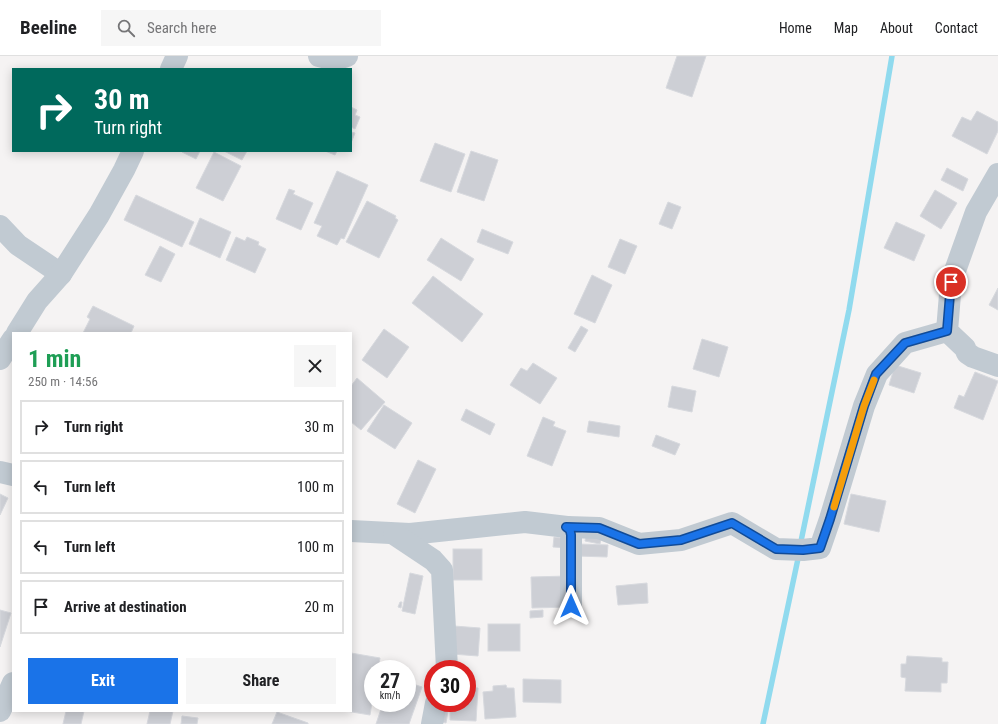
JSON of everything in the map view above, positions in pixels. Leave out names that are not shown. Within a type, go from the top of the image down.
[{"type":"street","points":[[171,68],[177,56]]},
{"type":"street","points":[[319,56],[328,59],[344,58],[346,56]]},
{"type":"street","points":[[18,332],[37,301],[61,274],[99,215],[133,152]]},
{"type":"street","points":[[947,331],[951,282],[976,212],[998,174]]},
{"type":"street","points":[[0,226],[18,245],[61,274]]},
{"type":"street","points":[[947,331],[970,354],[998,366]]},
{"type":"street","points":[[352,531],[410,534],[525,522],[566,527],[599,528],[639,544],[681,540],[732,523],[776,549],[803,550],[820,548],[864,406],[876,374],[905,343],[947,331]]},
{"type":"street","points":[[0,359],[12,341]]},
{"type":"street","points":[[0,472],[12,474]]},
{"type":"street","points":[[566,527],[570,530],[571,535],[571,606]]},
{"type":"street","points":[[394,534],[433,560],[442,570],[447,660]]},
{"type":"street","points":[[0,711],[12,685]]},
{"type":"street","points":[[432,724],[434,712]]},
{"type":"building","points":[[677,56],[706,56],[692,97],[666,88]]},
{"type":"building","points":[[352,108],[357,110],[355,115],[360,117],[355,129],[352,128]]},
{"type":"building","points":[[977,111],[998,122],[998,131],[987,154],[952,136],[962,117],[971,121]]},
{"type":"building","points":[[352,132],[355,133],[352,140]]},
{"type":"building","points":[[435,143],[465,154],[451,192],[420,181]]},
{"type":"building","points":[[471,151],[498,160],[484,201],[457,192]]},
{"type":"building","points":[[182,152],[200,152],[196,159]]},
{"type":"building","points":[[214,152],[241,166],[223,201],[196,188]]},
{"type":"building","points":[[226,152],[246,152],[242,160]]},
{"type":"building","points":[[328,152],[336,152],[335,155]]},
{"type":"building","points":[[947,168],[968,179],[963,191],[941,180]]},
{"type":"building","points":[[337,171],[368,185],[344,239],[341,238],[337,245],[317,236],[322,226],[314,223]]},
{"type":"building","points":[[289,189],[295,191],[293,194],[313,203],[301,230],[276,219]]},
{"type":"building","points":[[935,190],[957,203],[941,229],[920,216]]},
{"type":"building","points":[[136,195],[194,222],[182,247],[124,220]]},
{"type":"building","points":[[367,201],[396,216],[395,218],[398,220],[379,258],[346,242]]},
{"type":"building","points":[[668,202],[681,207],[672,229],[659,224]]},
{"type":"building","points":[[200,218],[231,232],[220,258],[189,244]]},
{"type":"building","points":[[896,222],[925,235],[914,261],[884,248]]},
{"type":"building","points":[[482,229],[513,242],[508,254],[477,242]]},
{"type":"building","points":[[236,237],[245,241],[247,237],[259,242],[258,245],[266,249],[255,273],[226,260]]},
{"type":"building","points":[[441,238],[474,259],[461,281],[427,260]]},
{"type":"building","points":[[620,239],[637,246],[625,274],[608,267]]},
{"type":"building","points":[[160,246],[175,254],[161,282],[145,275]]},
{"type":"building","points":[[592,275],[612,285],[595,323],[574,314]]},
{"type":"building","points":[[433,276],[483,314],[462,342],[412,303]]},
{"type":"building","points":[[998,288],[998,310],[989,305]]},
{"type":"building","points":[[93,306],[134,326],[131,332],[84,332],[90,319],[87,317]]},
{"type":"building","points":[[581,326],[588,330],[575,352],[568,348]]},
{"type":"building","points":[[384,329],[409,347],[387,378],[362,360]]},
{"type":"building","points":[[702,339],[728,347],[719,377],[693,369]]},
{"type":"building","points":[[533,363],[557,378],[540,404],[510,385],[521,368],[527,371]]},
{"type":"building","points":[[895,365],[921,373],[914,393],[889,385]]},
{"type":"building","points":[[975,372],[998,381],[983,420],[954,408],[959,395],[964,397]]},
{"type":"building","points":[[357,378],[385,402],[361,430],[352,423],[352,385]]},
{"type":"building","points":[[672,386],[696,391],[692,412],[668,407]]},
{"type":"building","points":[[384,405],[412,423],[395,449],[367,431]]},
{"type":"building","points":[[466,409],[495,424],[490,435],[461,420]]},
{"type":"building","points":[[543,417],[555,422],[553,426],[566,431],[552,466],[527,456]]},
{"type":"building","points":[[589,421],[620,426],[619,437],[587,432]]},
{"type":"building","points":[[656,435],[680,444],[675,455],[652,446]]},
{"type":"building","points":[[418,460],[436,469],[415,513],[397,504]]},
{"type":"building","points":[[0,494],[8,498],[0,515]]},
{"type":"building","points":[[851,494],[886,501],[879,532],[844,524]]},
{"type":"building","points":[[586,535],[601,538],[600,544],[585,541]]},
{"type":"building","points":[[554,537],[568,539],[568,548],[553,547]]},
{"type":"building","points":[[578,544],[608,545],[607,557],[577,556]]},
{"type":"building","points":[[453,549],[482,549],[482,580],[453,580]]},
{"type":"building","points":[[410,573],[423,576],[415,614],[402,611]]},
{"type":"building","points":[[568,576],[569,607],[532,608],[531,577]]},
{"type":"building","points":[[647,583],[648,603],[618,605],[616,586]]},
{"type":"building","points":[[400,602],[402,602],[401,608],[398,607]]},
{"type":"building","points":[[0,610],[11,613],[0,647]]},
{"type":"building","points":[[543,610],[543,617],[530,618],[530,611]]},
{"type":"building","points":[[488,624],[520,624],[520,651],[488,651]]},
{"type":"building","points":[[454,626],[480,628],[478,656],[452,654]]},
{"type":"building","points":[[352,653],[380,658],[380,660],[364,660],[364,712],[370,712],[370,715],[352,712]]},
{"type":"building","points":[[907,656],[942,658],[942,662],[948,662],[947,683],[941,683],[941,692],[905,691],[906,678],[901,677],[901,664],[906,664]]},
{"type":"building","points":[[523,679],[561,680],[561,703],[523,702]]},
{"type":"building","points":[[416,685],[422,687],[416,704]]},
{"type":"building","points":[[506,685],[507,688],[514,688],[516,717],[485,719],[483,692],[493,691],[493,686]]},
{"type":"building","points":[[476,688],[478,688],[476,721],[450,720],[450,712],[476,712]]},
{"type":"building","points":[[66,712],[84,712],[81,724],[63,724]]},
{"type":"building","points":[[150,712],[173,712],[170,724],[147,724]]},
{"type":"building","points":[[277,712],[308,723],[308,724],[272,724]]},
{"type":"building","points":[[380,712],[413,712],[409,724],[376,724]]},
{"type":"building","points":[[438,712],[448,712],[446,723],[437,721]]},
{"type":"building","points":[[182,716],[198,718],[197,724],[181,724]]},
{"type":"waterway","points":[[800,546],[849,310],[892,56]]},
{"type":"waterway","points":[[763,724],[799,554]]},
{"type":"slow traffic","points":[[834,507],[864,406],[874,380]]},
{"type":"route","points":[[571,606],[571,535],[570,530],[566,527],[599,528],[639,544],[681,540],[732,523],[776,549],[803,550],[820,548],[864,406],[876,374],[905,343],[947,331],[951,282]]}]
